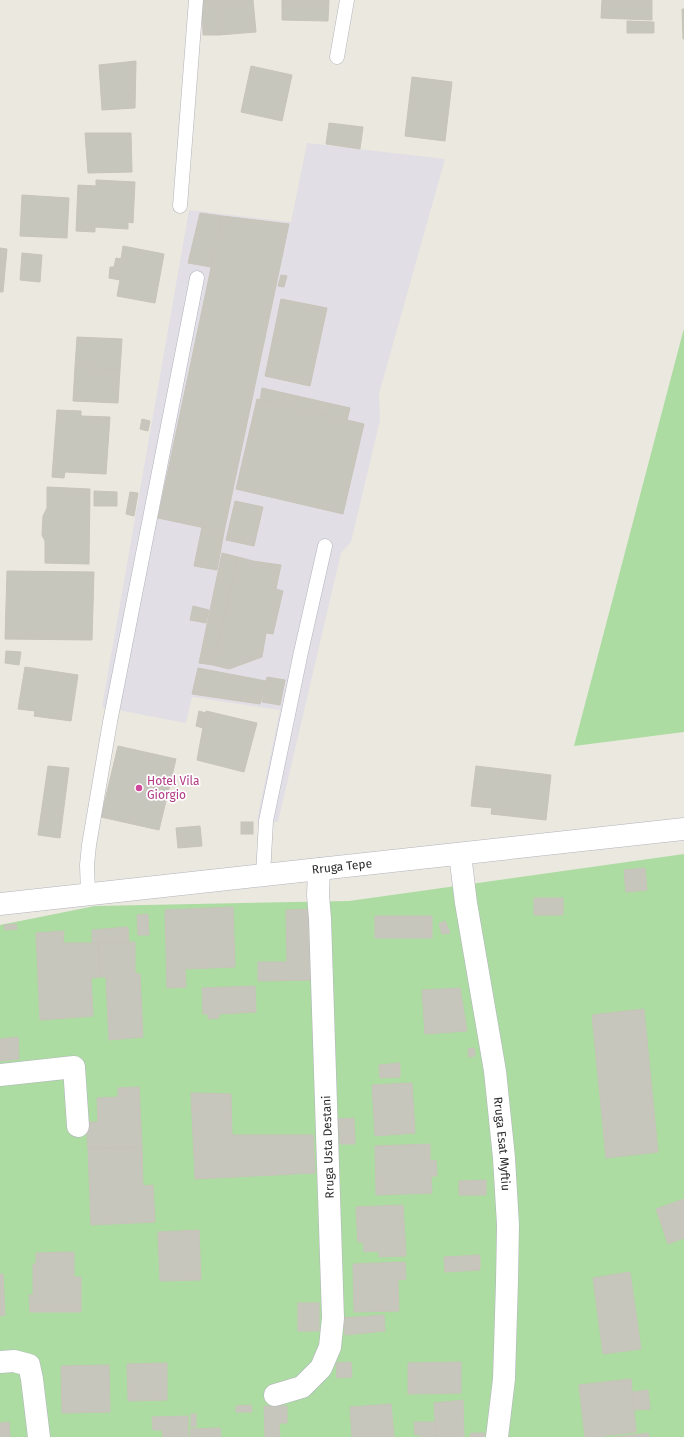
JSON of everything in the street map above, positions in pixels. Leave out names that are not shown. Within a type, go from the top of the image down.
[{"type":"street","name":"Rruga Tepe","points":[[0,904],[684,829]]},
{"type":"street","name":"Rruga Esat Myftiu","points":[[460,854],[466,903],[495,1071],[504,1158],[508,1225],[507,1282],[504,1379],[497,1437]]},
{"type":"street","name":"Rruga Usta Destani","points":[[275,1395],[302,1387],[321,1368],[330,1347],[333,1318],[318,895],[319,869]]},
{"type":"street","points":[[0,1075],[74,1067],[78,1126]]},
{"type":"street","points":[[0,1362],[14,1361],[29,1365],[39,1437]]},
{"type":"lane","points":[[180,206],[196,0]]},
{"type":"lane","points":[[337,57],[347,0]]},
{"type":"lane","points":[[88,894],[87,865],[89,845],[110,722],[197,278]]},
{"type":"lane","points":[[263,875],[266,821],[301,652],[326,546]]},
{"type":"shaded area","points":[[307,143],[445,159],[379,394],[380,420],[351,542],[341,553],[278,822],[257,820],[280,710],[192,697],[186,723],[102,707],[189,210],[291,222]]},
{"type":"green space","points":[[684,329],[684,732],[574,746],[683,332]]},
{"type":"green space","points":[[684,854],[684,1437],[0,1437],[0,925],[95,906],[349,901]]},
{"type":"building","points":[[202,0],[217,0],[219,35],[203,35]]},
{"type":"building","points":[[217,0],[253,0],[256,32],[219,35]]},
{"type":"building","points":[[282,0],[329,0],[328,21],[282,20]]},
{"type":"building","points":[[602,0],[652,0],[652,20],[601,18]]},
{"type":"building","points":[[682,9],[684,9],[684,39],[683,39]]},
{"type":"building","points":[[627,21],[654,22],[654,33],[627,33]]},
{"type":"building","points":[[136,61],[135,108],[102,110],[99,65]]},
{"type":"building","points":[[251,66],[292,75],[282,121],[241,112]]},
{"type":"building","points":[[412,77],[452,82],[445,141],[405,136]]},
{"type":"building","points":[[329,123],[363,127],[360,149],[326,144]]},
{"type":"building","points":[[85,133],[131,133],[132,172],[88,173]]},
{"type":"building","points":[[96,180],[135,182],[133,223],[128,222],[128,229],[95,227],[95,232],[76,231],[78,185],[96,186]]},
{"type":"building","points":[[22,195],[69,198],[67,238],[20,236]]},
{"type":"building","points":[[200,213],[222,216],[211,267],[188,263]]},
{"type":"building","points":[[222,216],[289,224],[224,532],[158,518]]},
{"type":"building","points":[[123,246],[164,254],[155,303],[117,296],[120,280],[109,278],[110,267],[114,267],[116,258],[121,259]]},
{"type":"building","points":[[0,248],[7,249],[3,292],[0,292]]},
{"type":"building","points":[[22,253],[42,255],[40,282],[20,280]]},
{"type":"building","points":[[281,275],[287,276],[284,287],[278,286]]},
{"type":"building","points":[[281,299],[327,308],[310,386],[265,376]]},
{"type":"building","points":[[77,337],[122,339],[120,370],[75,367]]},
{"type":"building","points":[[75,367],[120,370],[118,403],[73,401]]},
{"type":"building","points":[[262,388],[350,408],[347,420],[260,400]]},
{"type":"building","points":[[257,399],[364,424],[343,514],[236,489]]},
{"type":"building","points":[[57,410],[81,411],[81,416],[110,417],[106,474],[65,472],[64,478],[52,477]]},
{"type":"building","points":[[142,419],[150,421],[148,431],[140,429]]},
{"type":"building","points":[[47,487],[90,489],[89,564],[45,563],[45,541],[42,535],[43,516],[47,508]]},
{"type":"building","points":[[94,491],[117,492],[117,506],[94,506]]},
{"type":"building","points":[[130,492],[138,493],[134,516],[126,514]]},
{"type":"building","points":[[235,501],[263,507],[254,546],[226,540]]},
{"type":"building","points":[[202,527],[224,532],[217,570],[194,566]]},
{"type":"building","points":[[222,553],[238,557],[213,665],[199,663]]},
{"type":"building","points":[[238,557],[281,565],[276,589],[283,591],[273,634],[266,633],[262,657],[229,669],[213,665]]},
{"type":"building","points":[[7,571],[94,572],[92,640],[5,639]]},
{"type":"building","points":[[193,606],[209,610],[206,623],[190,620]]},
{"type":"building","points":[[6,651],[21,652],[19,665],[5,663]]},
{"type":"building","points":[[25,667],[78,675],[71,721],[34,716],[35,711],[18,709]]},
{"type":"building","points":[[198,668],[266,681],[260,704],[192,694]]},
{"type":"building","points":[[267,677],[285,680],[280,705],[262,702]]},
{"type":"building","points":[[199,711],[206,713],[203,728],[196,726]]},
{"type":"building","points":[[206,711],[257,723],[244,772],[197,760]]},
{"type":"building","name":"Hotel Vila Giorgio","points":[[118,746],[176,759],[159,830],[101,817]]},
{"type":"building","points":[[48,766],[69,768],[60,838],[38,835]]},
{"type":"building","points":[[476,766],[551,775],[546,820],[491,814],[492,808],[471,806]]},
{"type":"building","points":[[241,822],[253,822],[253,834],[241,834]]},
{"type":"building","points":[[200,826],[202,846],[178,848],[176,828]]},
{"type":"building","points":[[645,868],[647,890],[626,892],[624,870]]},
{"type":"building","points":[[534,898],[563,898],[563,915],[534,915]]},
{"type":"building","points":[[233,907],[235,967],[185,969],[186,987],[167,988],[165,910]]},
{"type":"building","points":[[310,909],[311,980],[258,981],[258,962],[287,962],[286,910]]},
{"type":"building","points":[[148,914],[149,935],[138,935],[137,915]]},
{"type":"building","points":[[375,916],[432,916],[432,938],[375,938]]},
{"type":"building","points":[[445,921],[450,933],[442,934],[439,924]]},
{"type":"building","points":[[16,924],[17,929],[5,930],[4,925]]},
{"type":"building","points":[[128,927],[129,942],[92,943],[92,930]]},
{"type":"building","points":[[64,931],[63,943],[98,943],[100,977],[91,978],[93,1016],[40,1020],[36,933]]},
{"type":"building","points":[[135,942],[135,973],[140,974],[143,1037],[109,1040],[106,977],[100,977],[98,943]]},
{"type":"building","points":[[255,986],[256,1012],[219,1014],[219,1018],[208,1019],[208,1014],[203,1014],[202,988]]},
{"type":"building","points":[[460,988],[467,1031],[425,1034],[422,990]]},
{"type":"building","points":[[644,1009],[658,1152],[606,1158],[592,1015]]},
{"type":"building","points":[[18,1037],[19,1059],[0,1061],[0,1039]]},
{"type":"building","points":[[474,1048],[475,1056],[469,1057],[468,1049]]},
{"type":"building","points":[[400,1063],[400,1077],[380,1078],[379,1065]]},
{"type":"building","points":[[412,1083],[415,1133],[375,1136],[372,1085]]},
{"type":"building","points":[[139,1087],[142,1147],[88,1149],[86,1122],[98,1122],[97,1098],[118,1097],[118,1088]]},
{"type":"building","points":[[191,1093],[231,1094],[232,1135],[313,1135],[315,1173],[195,1179]]},
{"type":"building","points":[[354,1118],[355,1144],[340,1144],[338,1119]]},
{"type":"building","points":[[430,1144],[430,1161],[436,1160],[437,1176],[431,1176],[432,1193],[376,1195],[375,1146]]},
{"type":"building","points":[[142,1147],[143,1186],[153,1185],[155,1222],[91,1225],[88,1149]]},
{"type":"building","points":[[486,1180],[486,1195],[459,1195],[459,1181]]},
{"type":"building","points":[[684,1199],[684,1238],[668,1244],[656,1209]]},
{"type":"building","points":[[403,1205],[406,1256],[379,1257],[379,1251],[364,1252],[363,1242],[358,1242],[356,1207]]},
{"type":"building","points":[[199,1230],[201,1280],[160,1281],[158,1232]]},
{"type":"building","points":[[74,1252],[74,1277],[81,1277],[81,1312],[30,1312],[29,1295],[33,1295],[33,1264],[36,1264],[36,1253]]},
{"type":"building","points":[[480,1255],[480,1270],[445,1272],[444,1257]]},
{"type":"building","points":[[405,1262],[406,1279],[398,1280],[399,1311],[354,1312],[353,1264]]},
{"type":"building","points":[[630,1272],[641,1349],[603,1354],[593,1278]]},
{"type":"building","points":[[0,1274],[3,1274],[5,1315],[0,1316]]},
{"type":"building","points":[[298,1303],[319,1303],[319,1331],[298,1331]]},
{"type":"building","points":[[384,1315],[385,1331],[345,1335],[343,1318]]},
{"type":"building","points":[[351,1362],[352,1377],[337,1378],[336,1363]]},
{"type":"building","points":[[461,1362],[461,1393],[408,1394],[408,1363]]},
{"type":"building","points":[[167,1363],[167,1400],[128,1401],[127,1364]]},
{"type":"building","points":[[109,1365],[110,1412],[62,1413],[61,1366]]},
{"type":"building","points":[[631,1379],[636,1432],[585,1437],[579,1385]]},
{"type":"building","points":[[648,1390],[650,1409],[634,1410],[632,1392]]},
{"type":"building","points":[[463,1400],[464,1437],[436,1437],[434,1403]]},
{"type":"building","points":[[391,1404],[394,1437],[352,1437],[350,1407]]},
{"type":"building","points":[[251,1405],[252,1412],[236,1412],[236,1406]]},
{"type":"building","points":[[264,1406],[287,1406],[287,1423],[279,1423],[280,1437],[265,1437]]},
{"type":"building","points":[[191,1414],[196,1414],[196,1427],[191,1427]]},
{"type":"building","points":[[188,1416],[188,1437],[163,1437],[162,1430],[153,1430],[152,1417]]},
{"type":"building","points":[[9,1422],[10,1437],[0,1437],[0,1423]]},
{"type":"building","points":[[414,1422],[435,1422],[436,1437],[421,1437],[421,1435],[415,1435]]},
{"type":"building","points":[[220,1428],[221,1437],[190,1437],[190,1429]]},
{"type":"building","points":[[471,1433],[485,1433],[484,1437],[470,1437]]},
{"type":"building","points":[[648,1433],[649,1437],[614,1437]]},
{"type":"place","name":"Hotel Vila Giorgio","points":[[139,788]]}]
